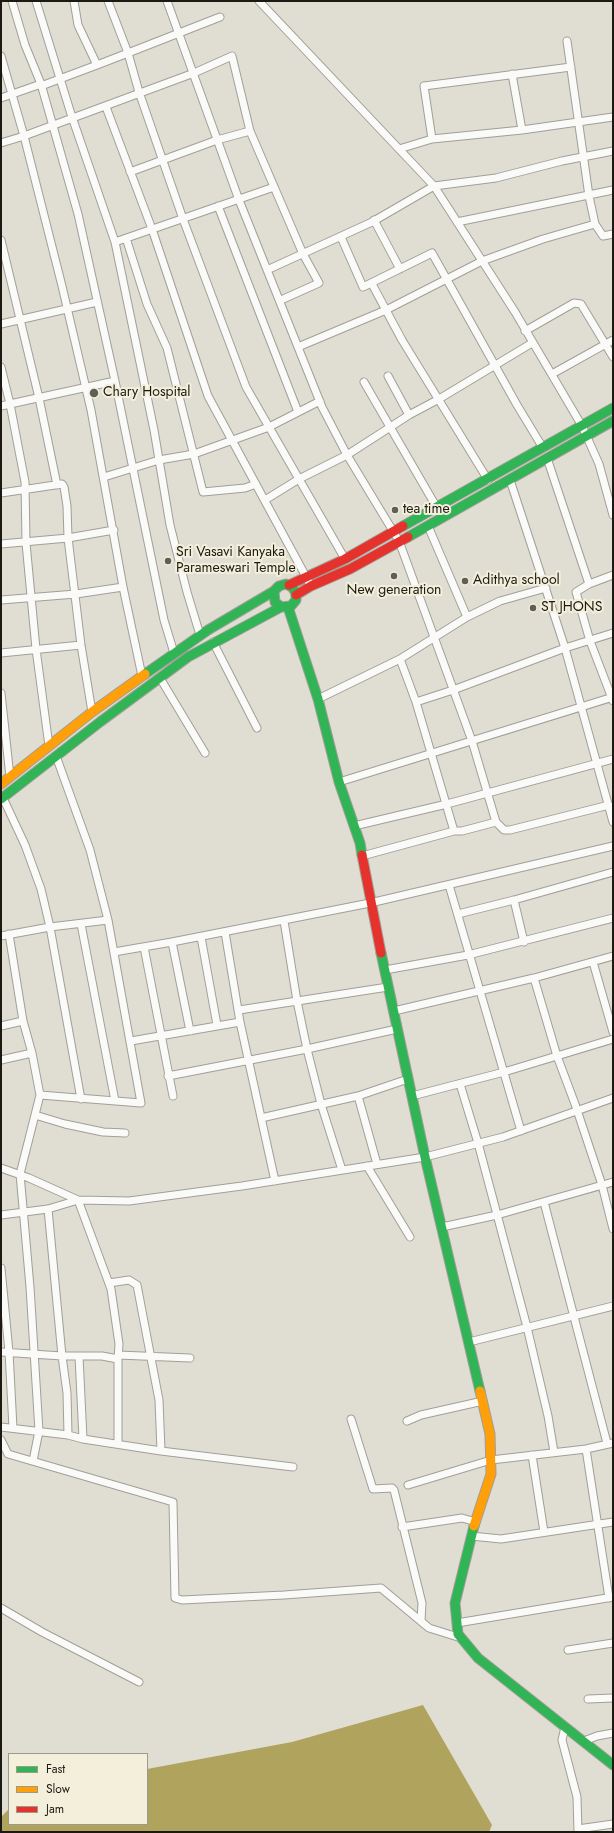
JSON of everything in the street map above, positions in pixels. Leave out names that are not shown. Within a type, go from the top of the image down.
[{"type":"main road","points":[[1,784],[92,712],[174,653],[200,635],[274,591],[279,586],[289,585],[345,559],[488,480],[613,408]]},
{"type":"main road","points":[[296,595],[311,586],[350,569],[613,422]]},
{"type":"main road","points":[[2,798],[188,657],[213,642],[294,603],[296,595],[295,590],[289,585]]},
{"type":"main road","points":[[274,591],[274,598],[284,607],[318,699],[339,782],[354,826],[362,856],[370,902],[425,1157],[490,1434],[491,1474],[471,1536],[455,1602],[458,1634],[478,1658],[613,1765]]},
{"type":"street","points":[[12,1],[25,45],[41,85],[78,214],[134,468],[164,620],[174,653]]},
{"type":"street","points":[[36,1],[72,117],[115,242],[159,460],[170,525],[187,592],[200,635]]},
{"type":"street","points":[[74,1],[78,25],[97,65]]},
{"type":"street","points":[[108,1],[128,53],[139,92],[164,160],[183,219],[246,386],[345,559]]},
{"type":"street","points":[[167,1],[239,200],[267,270],[281,300],[320,401],[347,455],[399,541],[472,741],[496,822],[504,830],[510,830],[609,805]]},
{"type":"street","points":[[259,1],[434,186],[526,331],[582,426],[599,464],[610,495],[613,515]]},
{"type":"street","points":[[1,98],[60,79],[220,17]]},
{"type":"street","points":[[567,41],[589,196],[595,224],[603,236],[612,236]]},
{"type":"street","points":[[1,56],[24,136],[68,309],[104,477],[123,587],[142,676]]},
{"type":"street","points":[[1,142],[24,136],[72,117],[106,107],[139,92],[194,73],[232,56],[250,131],[303,254],[319,283],[281,300]]},
{"type":"street","points":[[432,139],[424,86],[571,67]]},
{"type":"street","points":[[512,74],[522,130]]},
{"type":"street","points":[[106,107],[152,229],[208,396],[311,586]]},
{"type":"street","points":[[399,149],[432,139],[522,130],[613,117]]},
{"type":"street","points":[[130,172],[217,140],[250,131]]},
{"type":"street","points":[[267,270],[374,220],[434,186],[496,178],[613,151]]},
{"type":"street","points":[[115,242],[274,187]]},
{"type":"street","points":[[457,222],[613,190]]},
{"type":"street","points":[[218,206],[298,412]]},
{"type":"street","points":[[374,220],[400,269]]},
{"type":"street","points":[[298,347],[386,310],[482,261],[543,239],[595,224]]},
{"type":"street","points":[[340,237],[363,287],[372,284],[432,253],[495,366],[544,448]]},
{"type":"street","points":[[126,238],[147,304],[167,348],[203,492],[245,488],[256,484]]},
{"type":"street","points":[[1,240],[39,398],[57,485]]},
{"type":"street","points":[[372,284],[402,340],[488,480]]},
{"type":"street","points":[[1,324],[97,302]]},
{"type":"street","points":[[526,331],[574,303],[581,304],[613,357]]},
{"type":"street","points":[[552,374],[613,340]]},
{"type":"street","points":[[265,500],[299,479],[347,455],[409,415],[439,399],[532,343]]},
{"type":"street","points":[[1,367],[10,404],[25,482],[26,543],[36,649],[49,746]]},
{"type":"street","points":[[388,376],[409,415]]},
{"type":"street","points":[[1,406],[115,381]]},
{"type":"street","points":[[364,382],[389,428],[437,508]]},
{"type":"street","points":[[104,477],[159,460],[194,454],[269,427],[320,401]]},
{"type":"street","points":[[547,458],[589,584]]},
{"type":"street","points":[[510,480],[565,648],[613,822]]},
{"type":"street","points":[[1,494],[62,484],[64,487],[67,506],[68,538],[81,645],[92,712]]},
{"type":"street","points":[[428,526],[467,617]]},
{"type":"street","points":[[1,544],[26,543],[68,538],[114,530]]},
{"type":"street","points":[[339,782],[582,706],[613,698],[590,641],[576,592],[589,584],[613,575]]},
{"type":"street","points":[[1,600],[76,594],[123,587]]},
{"type":"street","points":[[318,699],[400,659],[467,617],[500,601],[546,588]]},
{"type":"street","points":[[416,702],[453,690],[565,648],[613,633]]},
{"type":"street","points":[[213,642],[257,728]]},
{"type":"street","points":[[1,653],[81,645]]},
{"type":"street","points":[[400,659],[416,702],[454,831]]},
{"type":"street","points":[[160,678],[204,753]]},
{"type":"street","points":[[1,693],[10,777]]},
{"type":"street","points":[[40,1095],[141,1103],[108,920],[90,850],[56,756]]},
{"type":"street","points":[[354,826],[447,804],[613,759]]},
{"type":"street","points":[[2,798],[25,845],[41,889],[50,926],[81,1099]]},
{"type":"street","points":[[362,856],[454,831],[462,831],[496,822]]},
{"type":"street","points":[[114,952],[284,921],[449,885],[613,846]]},
{"type":"street","points":[[458,914],[613,872]]},
{"type":"street","points":[[449,885],[468,955],[521,1131]]},
{"type":"street","points":[[514,900],[524,942]]},
{"type":"street","points":[[385,970],[468,955],[524,942],[613,918]]},
{"type":"street","points":[[1,936],[50,926],[81,924],[108,920]]},
{"type":"street","points":[[284,921],[297,1001],[307,1049],[321,1104],[342,1170]]},
{"type":"street","points":[[81,924],[115,1101]]},
{"type":"street","points":[[225,932],[240,1022],[275,1181]]},
{"type":"street","points":[[9,934],[23,1021],[32,1053],[40,1095],[20,1174],[35,1353],[39,1431],[33,1461]]},
{"type":"street","points":[[201,937],[217,1025]]},
{"type":"street","points":[[172,942],[190,1031]]},
{"type":"street","points":[[144,947],[172,1096]]},
{"type":"street","points":[[394,1011],[479,992],[613,956]]},
{"type":"street","points":[[593,962],[613,1032]]},
{"type":"street","points":[[534,978],[557,1056],[578,1112],[602,1185],[613,1229]]},
{"type":"street","points":[[239,1010],[388,987]]},
{"type":"street","points":[[1,1026],[23,1021]]},
{"type":"street","points":[[131,1041],[240,1022]]},
{"type":"street","points":[[168,1076],[307,1049],[397,1029]]},
{"type":"street","points":[[412,1096],[504,1072],[613,1039]]},
{"type":"street","points":[[1,1060],[32,1053]]},
{"type":"street","points":[[261,1118],[358,1096],[408,1080]]},
{"type":"street","points":[[460,1084],[478,1143],[527,1327],[548,1416],[554,1452]]},
{"type":"street","points":[[358,1096],[377,1164]]},
{"type":"street","points":[[1,1215],[48,1209],[78,1200],[128,1201],[275,1181],[425,1157],[503,1137],[578,1112],[613,1098]]},
{"type":"street","points":[[35,1115],[65,1124],[102,1132],[126,1133]]},
{"type":"street","points":[[367,1166],[410,1237]]},
{"type":"street","points":[[1,1168],[20,1174],[78,1200],[111,1289],[120,1344],[118,1357],[118,1444]]},
{"type":"street","points":[[442,1227],[497,1215],[613,1182]]},
{"type":"street","points":[[408,1485],[491,1460],[586,1449],[610,1443],[544,1202]]},
{"type":"street","points":[[48,1209],[67,1393],[68,1435]]},
{"type":"street","points":[[1,1268],[9,1352],[13,1428]]},
{"type":"street","points":[[109,1283],[129,1280],[137,1285],[159,1400],[161,1451]]},
{"type":"street","points":[[469,1342],[613,1306]]},
{"type":"street","points":[[1,1352],[35,1353],[62,1356],[150,1356],[190,1358]]},
{"type":"street","points":[[79,1356],[83,1439]]},
{"type":"street","points":[[407,1421],[421,1415],[483,1401]]},
{"type":"street","points":[[351,1419],[373,1489],[392,1488],[394,1490],[422,1603],[421,1621]]},
{"type":"street","points":[[293,1467],[161,1451],[83,1439],[68,1435],[2,1427],[1,1440],[8,1454],[173,1502],[175,1598],[182,1600],[380,1588],[429,1628],[461,1638]]},
{"type":"street","points":[[457,1623],[611,1597],[597,1524],[586,1449]]},
{"type":"street","points":[[532,1455],[544,1532]]},
{"type":"street","points":[[402,1527],[462,1518],[476,1522]]},
{"type":"street","points":[[471,1536],[501,1539],[613,1522]]},
{"type":"street","points":[[1,1608],[42,1632],[139,1682]]},
{"type":"street","points":[[568,1650],[613,1643]]},
{"type":"street","points":[[588,1699],[613,1698]]},
{"type":"street","points":[[565,1727],[562,1740],[577,1797],[578,1831],[613,1824]]},
{"type":"street","points":[[584,1742],[597,1736],[613,1733]]},
{"type":"shaded area","points":[[423,1705],[492,1825],[489,1832],[1,1832],[1,1817],[8,1810],[8,1825],[148,1825],[148,1769],[292,1742]]},
{"type":"traffic: fast","points":[[403,526],[613,408]]},
{"type":"traffic: fast","points":[[408,537],[613,421]]},
{"type":"traffic: fast","points":[[145,674],[208,630],[274,591],[279,586],[286,584],[292,587],[296,593],[296,600],[291,606],[281,607],[275,602],[274,591]]},
{"type":"traffic: fast","points":[[1,799],[100,722],[188,657],[281,607]]},
{"type":"traffic: fast","points":[[288,607],[318,699],[339,782],[360,843],[362,855]]},
{"type":"traffic: fast","points":[[381,953],[425,1157],[480,1391]]},
{"type":"traffic: fast","points":[[474,1526],[455,1603],[458,1634],[478,1658],[613,1765]]},
{"type":"traffic: slow","points":[[1,784],[92,712],[145,674]]},
{"type":"traffic: slow","points":[[474,1526],[491,1474],[490,1434],[480,1391]]},
{"type":"traffic: jam","points":[[289,585],[345,559],[403,526]]},
{"type":"traffic: jam","points":[[296,595],[311,586],[350,569],[408,537]]},
{"type":"traffic: jam","points":[[362,855],[381,953]]},
{"type":"place","name":"Chary Hospital","points":[[94,393]]},
{"type":"place","name":"tea time","points":[[395,510]]},
{"type":"place","name":"Sri Vasavi Kanyaka Parameswari Temple","points":[[168,561]]},
{"type":"place","name":"New generation","points":[[394,576]]},
{"type":"place","name":"Adithya school","points":[[465,581]]},
{"type":"place","name":"ST JHONS","points":[[533,608]]}]
